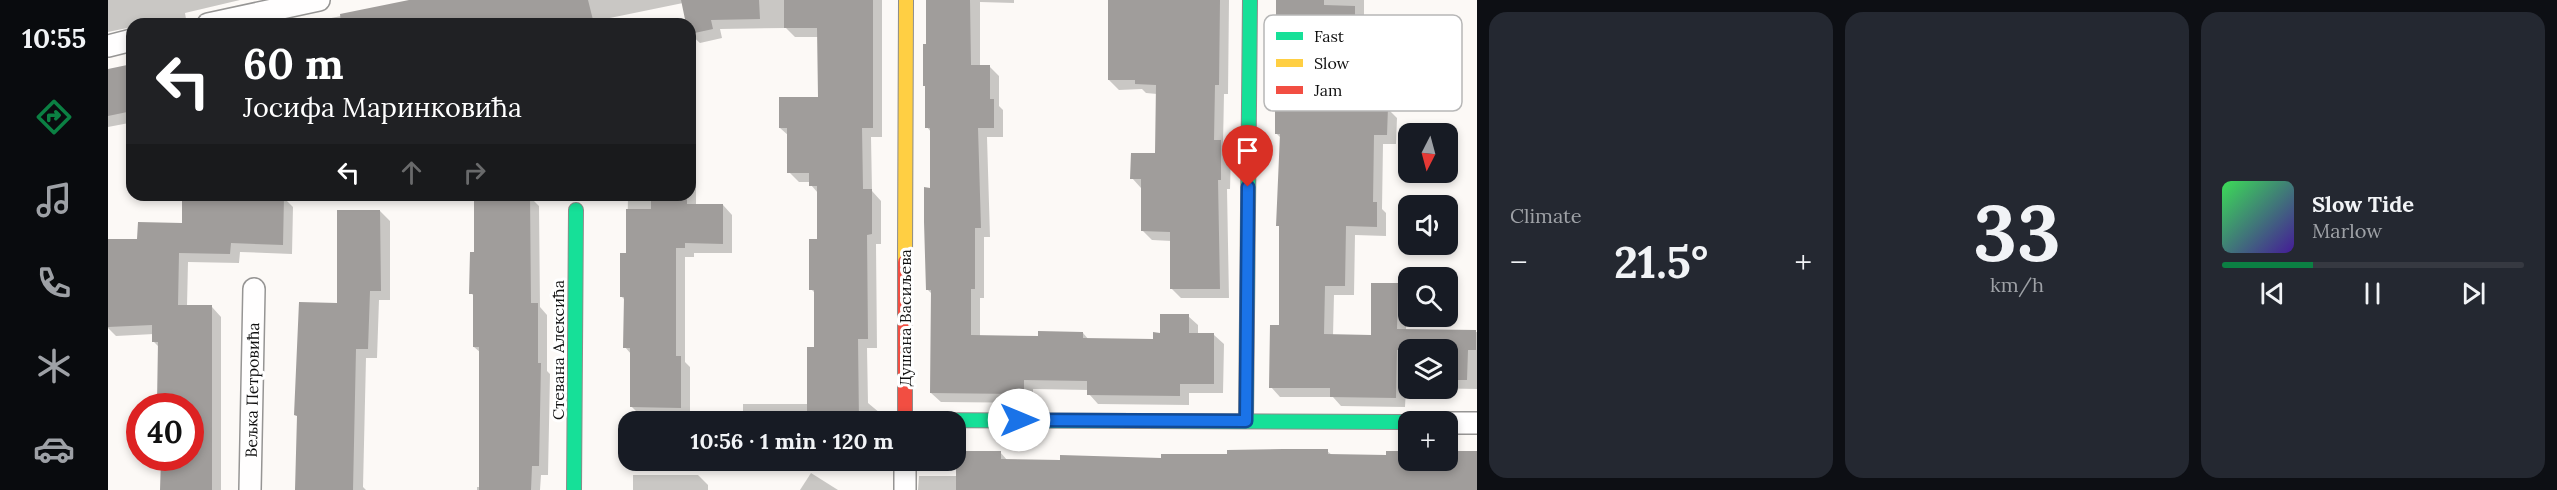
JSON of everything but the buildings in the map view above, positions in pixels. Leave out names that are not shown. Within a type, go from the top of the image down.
[{"type":"street","points":[[236,18],[320,0]]},
{"type":"street","name":"Душана Васиљева","points":[[905,411],[906,0]]},
{"type":"street","points":[[1246,421],[1250,0]]},
{"type":"street","points":[[108,46],[126,42]]},
{"type":"street","name":"Стевана Алексића","points":[[574,490],[576,210]]},
{"type":"street","name":"Вељка Петровића","points":[[250,490],[254,289]]},
{"type":"street","name":"Душана Васиљева","points":[[966,421],[1398,422]]},
{"type":"street","points":[[1458,423],[1477,423]]},
{"type":"street","points":[[905,471],[905,490]]},
{"type":"traffic: fast","points":[[1246,421],[1250,0]]},
{"type":"traffic: fast","points":[[574,490],[576,210]]},
{"type":"traffic: fast","points":[[966,420],[1398,422]]},
{"type":"traffic: slow","points":[[905,262],[906,0]]},
{"type":"traffic: jam","points":[[905,262],[905,411]]},
{"type":"route","points":[[1019,420],[1246,421],[1248,187]]}]
